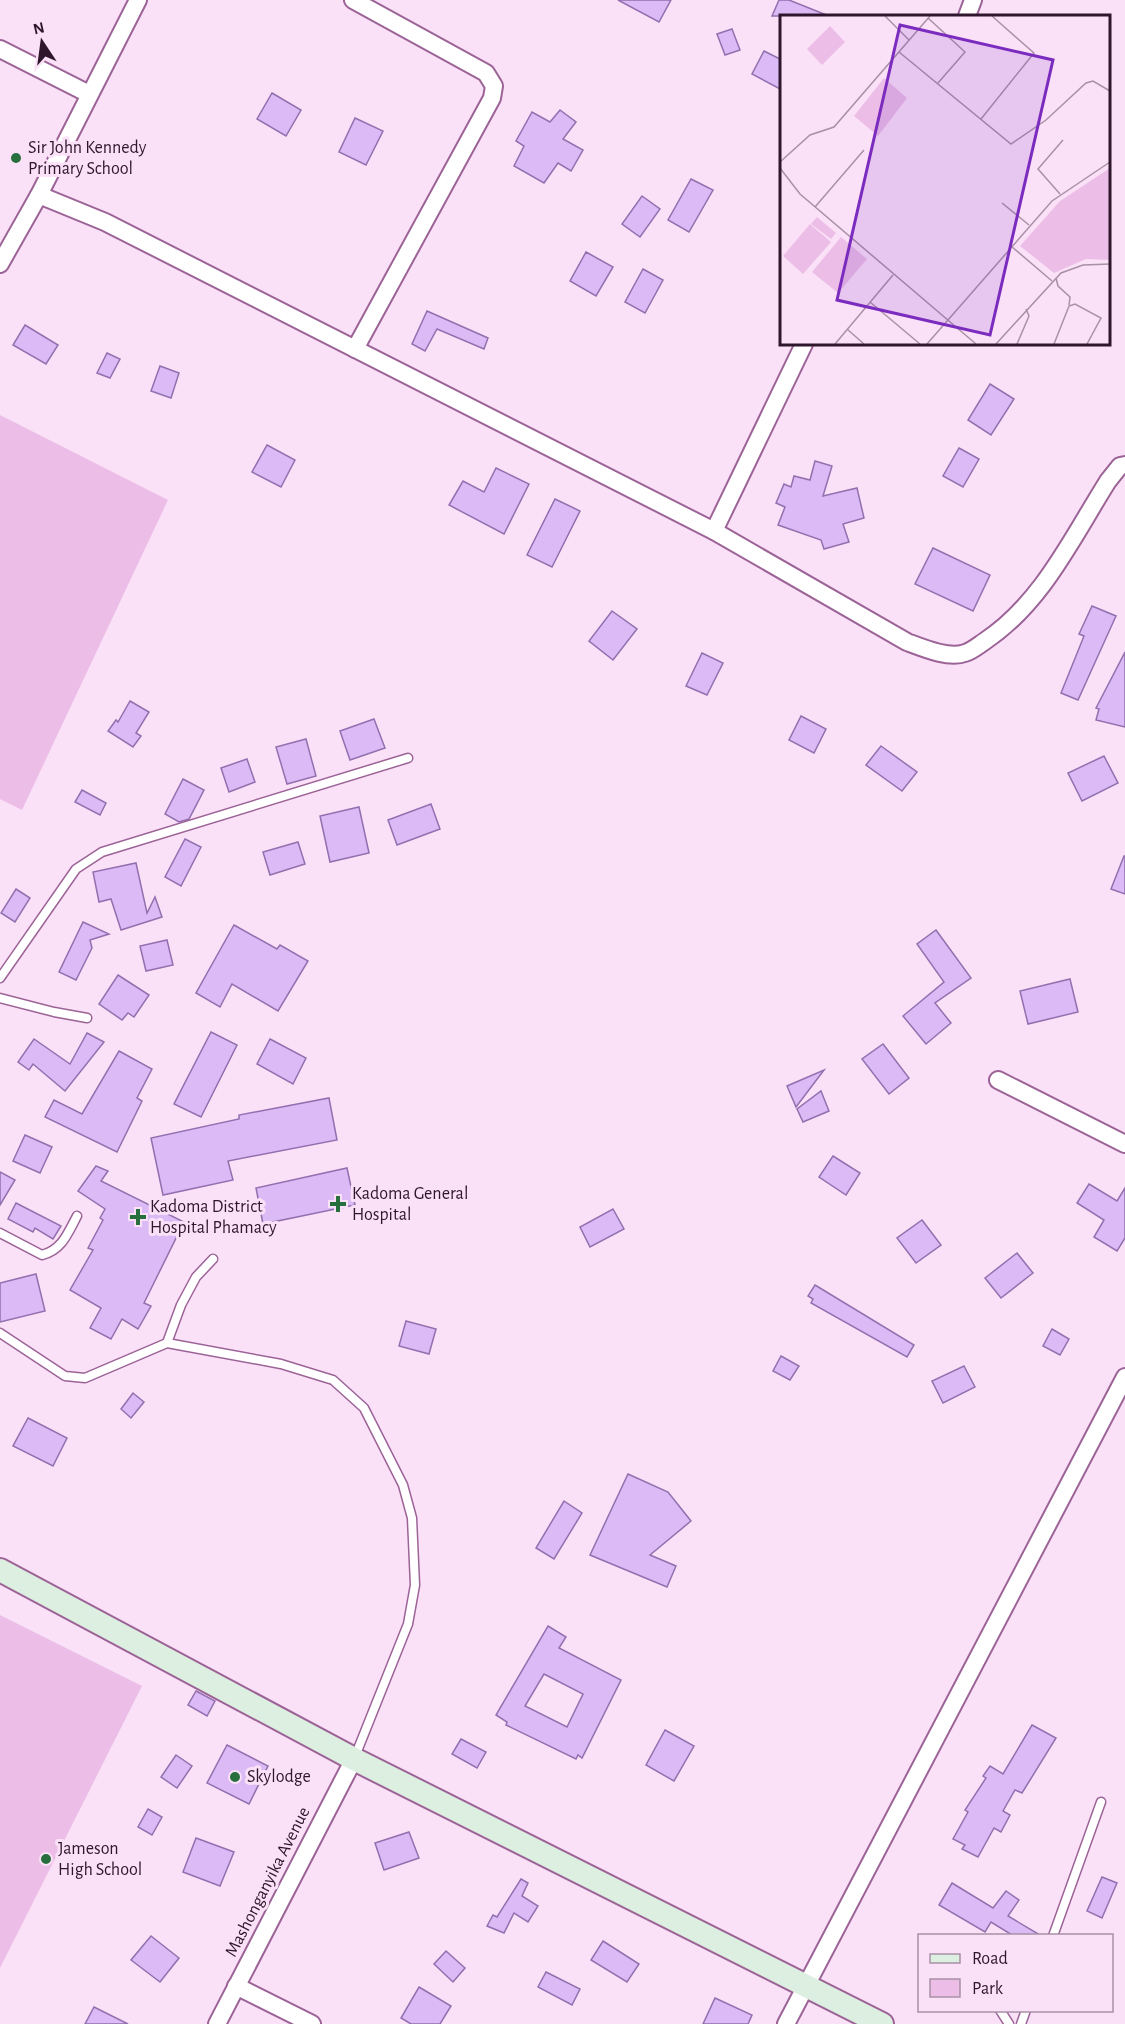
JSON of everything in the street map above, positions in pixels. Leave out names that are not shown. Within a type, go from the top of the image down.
[{"type":"main road","points":[[0,1570],[354,1759],[882,2024]]},
{"type":"street","points":[[0,264],[39,195],[138,0]]},
{"type":"street","points":[[353,0],[486,73],[494,86],[492,98],[355,350]]},
{"type":"street","points":[[967,15],[973,0]]},
{"type":"street","points":[[0,49],[89,94]]},
{"type":"street","points":[[39,195],[105,222],[714,531],[907,642],[935,652],[964,654],[1002,630],[1046,583],[1108,481],[1120,466],[1125,465]]},
{"type":"street","points":[[714,531],[804,345]]},
{"type":"street","points":[[998,1080],[1125,1144]]},
{"type":"street","points":[[786,2024],[1125,1377]]},
{"type":"street","name":"Mashonganyika Avenue","points":[[216,2024],[354,1759]]},
{"type":"street","points":[[236,1986],[312,2024]]},
{"type":"lane","points":[[0,978],[75,869],[102,852],[408,758]]},
{"type":"lane","points":[[0,998],[87,1018]]},
{"type":"lane","points":[[0,1233],[42,1255],[52,1253],[61,1245],[77,1216]]},
{"type":"lane","points":[[167,1342],[181,1305],[196,1277],[213,1259]]},
{"type":"lane","points":[[0,1333],[65,1376],[85,1378],[167,1342],[280,1364],[333,1380],[364,1408],[404,1485],[412,1518],[416,1585],[408,1624],[354,1759]]},
{"type":"lane","points":[[1053,1934],[1101,1802]]},
{"type":"green space","points":[[0,415],[168,500],[22,810],[0,799]]},
{"type":"green space","name":"Jameson High School","points":[[0,1615],[142,1686],[0,1968]]},
{"type":"building","points":[[618,0],[671,0],[659,22]]},
{"type":"building","points":[[779,0],[789,0],[826,15],[780,15],[772,16]]},
{"type":"building","points":[[732,29],[740,50],[725,55],[717,34]]},
{"type":"building","points":[[764,51],[780,59],[780,89],[752,74]]},
{"type":"building","points":[[272,93],[301,110],[286,136],[257,119]]},
{"type":"building","points":[[560,110],[576,122],[563,139],[583,150],[571,171],[558,163],[544,183],[514,166],[524,146],[516,141],[532,112],[550,122]]},
{"type":"building","points":[[355,118],[383,131],[366,165],[339,152]]},
{"type":"building","points":[[691,179],[713,190],[689,232],[668,220]]},
{"type":"building","points":[[642,196],[660,209],[640,237],[622,224]]},
{"type":"building","points":[[586,252],[613,267],[596,296],[570,281]]},
{"type":"building","points":[[643,269],[663,280],[645,313],[625,302]]},
{"type":"building","points":[[427,311],[488,338],[484,349],[437,329],[425,351],[412,344]]},
{"type":"building","points":[[25,325],[58,345],[46,364],[13,345]]},
{"type":"building","points":[[107,353],[120,359],[110,378],[97,373]]},
{"type":"building","points":[[160,366],[179,373],[171,398],[151,391]]},
{"type":"building","points":[[990,384],[1014,399],[991,435],[968,420]]},
{"type":"building","points":[[267,445],[295,460],[281,487],[252,472]]},
{"type":"building","points":[[959,448],[979,459],[963,487],[943,476]]},
{"type":"building","points":[[815,461],[832,466],[823,496],[857,488],[864,518],[843,524],[849,542],[824,549],[821,540],[778,525],[785,507],[776,503],[784,484],[791,487],[794,476],[810,480]]},
{"type":"building","points":[[496,468],[529,484],[504,534],[449,505],[463,481],[484,492]]},
{"type":"building","points":[[555,499],[580,511],[552,567],[527,555]]},
{"type":"building","points":[[933,548],[990,575],[973,611],[915,584]]},
{"type":"building","points":[[1092,606],[1116,616],[1078,700],[1061,693],[1084,636],[1079,634]]},
{"type":"building","points":[[612,611],[637,629],[613,660],[589,641]]},
{"type":"building","points":[[1125,652],[1125,727],[1096,720],[1099,709],[1096,708]]},
{"type":"building","points":[[702,653],[723,663],[707,695],[686,686]]},
{"type":"building","points":[[130,701],[149,712],[136,733],[141,736],[133,747],[108,731],[116,720],[118,722]]},
{"type":"building","points":[[801,716],[826,729],[814,753],[789,740]]},
{"type":"building","points":[[374,719],[385,748],[350,760],[340,731]]},
{"type":"building","points":[[306,739],[316,776],[287,784],[276,747]]},
{"type":"building","points":[[881,746],[917,772],[902,791],[866,765]]},
{"type":"building","points":[[1104,756],[1118,783],[1082,801],[1068,773]]},
{"type":"building","points":[[247,759],[255,782],[229,792],[221,768]]},
{"type":"building","points":[[183,779],[204,790],[189,819],[179,822],[165,814]]},
{"type":"building","points":[[82,790],[106,803],[100,815],[75,802]]},
{"type":"building","points":[[431,804],[440,829],[397,845],[388,820]]},
{"type":"building","points":[[359,807],[369,853],[330,862],[320,816]]},
{"type":"building","points":[[185,839],[201,847],[181,886],[165,877]]},
{"type":"building","points":[[298,842],[305,864],[270,875],[263,852]]},
{"type":"building","points":[[1125,856],[1125,894],[1111,889]]},
{"type":"building","points":[[136,863],[147,913],[155,897],[162,917],[121,930],[111,899],[99,902],[93,872]]},
{"type":"building","points":[[16,889],[30,898],[15,922],[1,913]]},
{"type":"building","points":[[83,922],[109,934],[90,940],[92,948],[76,980],[59,972]]},
{"type":"building","points":[[234,925],[277,949],[280,945],[308,961],[278,1011],[232,984],[220,1007],[196,993]]},
{"type":"building","points":[[936,930],[971,978],[935,1003],[951,1023],[926,1044],[903,1016],[944,982],[917,944]]},
{"type":"building","points":[[167,940],[173,965],[146,971],[140,946]]},
{"type":"building","points":[[118,975],[149,995],[134,1017],[128,1013],[122,1020],[99,1004]]},
{"type":"building","points":[[1070,979],[1078,1012],[1028,1024],[1020,991]]},
{"type":"building","points":[[211,1032],[237,1045],[201,1117],[174,1104]]},
{"type":"building","points":[[87,1033],[104,1042],[65,1091],[33,1064],[29,1070],[18,1062],[34,1039],[70,1064]]},
{"type":"building","points":[[270,1039],[306,1058],[293,1084],[257,1064]]},
{"type":"building","points":[[883,1044],[909,1078],[889,1094],[862,1059]]},
{"type":"building","points":[[119,1051],[152,1069],[137,1098],[142,1101],[117,1152],[45,1117],[54,1100],[82,1114]]},
{"type":"building","points":[[824,1070],[796,1107],[787,1086]]},
{"type":"building","points":[[821,1091],[829,1111],[803,1122],[797,1109]]},
{"type":"building","points":[[329,1098],[337,1140],[228,1161],[233,1180],[163,1195],[151,1138],[239,1119],[239,1115]]},
{"type":"building","points":[[25,1135],[52,1147],[40,1173],[13,1161]]},
{"type":"building","points":[[833,1156],[860,1173],[846,1195],[819,1177]]},
{"type":"building","points":[[96,1166],[108,1171],[101,1181],[184,1222],[144,1303],[151,1306],[138,1329],[122,1319],[111,1339],[90,1328],[101,1308],[70,1290],[93,1250],[88,1248],[103,1220],[100,1218],[105,1209],[78,1191]]},
{"type":"building","points":[[347,1168],[355,1205],[263,1224],[256,1188]]},
{"type":"building","points":[[0,1172],[15,1180],[0,1205]]},
{"type":"building","points":[[1089,1184],[1117,1201],[1125,1188],[1125,1238],[1117,1251],[1094,1237],[1104,1220],[1077,1203]]},
{"type":"building","points":[[16,1203],[61,1226],[53,1239],[35,1228],[33,1232],[8,1219]]},
{"type":"building","points":[[613,1209],[624,1229],[590,1247],[580,1227]]},
{"type":"building","points":[[922,1220],[941,1245],[916,1263],[897,1238]]},
{"type":"building","points":[[1017,1253],[1033,1273],[1001,1298],[985,1278]]},
{"type":"building","points":[[36,1274],[45,1311],[0,1322],[0,1283]]},
{"type":"building","points":[[815,1285],[914,1345],[907,1357],[811,1303],[813,1299],[808,1296]]},
{"type":"building","points":[[406,1321],[436,1329],[429,1354],[399,1346]]},
{"type":"building","points":[[1052,1329],[1069,1339],[1060,1355],[1043,1346]]},
{"type":"building","points":[[781,1356],[799,1366],[790,1380],[773,1371]]},
{"type":"building","points":[[964,1366],[975,1387],[943,1403],[932,1381]]},
{"type":"building","points":[[133,1393],[144,1402],[131,1418],[121,1409]]},
{"type":"building","points":[[28,1418],[67,1438],[53,1466],[13,1446]]},
{"type":"building","points":[[628,1474],[668,1492],[691,1521],[650,1555],[676,1566],[667,1587],[590,1555]]},
{"type":"building","points":[[564,1501],[582,1513],[554,1559],[536,1548]]},
{"type":"building","points":[[548,1626],[566,1637],[559,1648],[621,1680],[582,1758],[578,1755],[576,1759],[506,1725],[507,1722],[496,1715]],"holes":[[[544,1674],[583,1694],[567,1727],[525,1706]]]},
{"type":"building","points":[[196,1691],[215,1701],[207,1716],[188,1705]]},
{"type":"building","points":[[1032,1725],[1056,1738],[1022,1793],[1015,1790],[1003,1811],[1010,1815],[1001,1832],[994,1828],[978,1857],[962,1849],[965,1845],[953,1839],[968,1812],[965,1810],[986,1778],[983,1776],[990,1766],[1003,1774]]},
{"type":"building","points":[[665,1730],[694,1746],[674,1781],[646,1765]]},
{"type":"building","points":[[461,1739],[486,1752],[477,1768],[452,1754]]},
{"type":"building","points":[[227,1745],[268,1766],[249,1804],[207,1783]]},
{"type":"building","points":[[176,1755],[192,1766],[177,1788],[161,1777]]},
{"type":"building","points":[[148,1809],[162,1817],[152,1835],[138,1827]]},
{"type":"building","points":[[409,1832],[419,1858],[384,1870],[375,1843]]},
{"type":"building","points":[[196,1838],[234,1852],[220,1886],[183,1872]]},
{"type":"building","points":[[1102,1877],[1117,1883],[1102,1918],[1087,1911]]},
{"type":"building","points":[[521,1879],[528,1883],[522,1896],[538,1906],[528,1922],[514,1913],[504,1933],[487,1926],[493,1915],[497,1917]]},
{"type":"building","points":[[952,1883],[993,1908],[1006,1891],[1019,1900],[1008,1916],[1038,1934],[1010,1934],[991,1922],[985,1932],[939,1905]]},
{"type":"building","points":[[151,1936],[179,1958],[160,1982],[131,1960]]},
{"type":"building","points":[[603,1941],[639,1964],[627,1982],[591,1960]]},
{"type":"building","points":[[446,1951],[465,1968],[453,1982],[434,1964]]},
{"type":"building","points":[[546,1972],[580,1989],[572,2005],[538,1987]]},
{"type":"building","points":[[419,1987],[451,2006],[440,2024],[411,2024],[401,2018]]},
{"type":"building","points":[[715,1998],[752,2015],[748,2024],[703,2024]]},
{"type":"building","points":[[94,2007],[128,2024],[85,2024]]},
{"type":"place","name":"Sir John Kennedy Primary School","points":[[16,158]]},
{"type":"place","name":"Kadoma General Hospital","points":[[338,1204]]},
{"type":"place","name":"Kadoma District Hospital Phamacy","points":[[138,1217]]},
{"type":"place","name":"Skylodge","points":[[235,1777]]},
{"type":"place","name":"Jameson High School","points":[[46,1859]]}]
